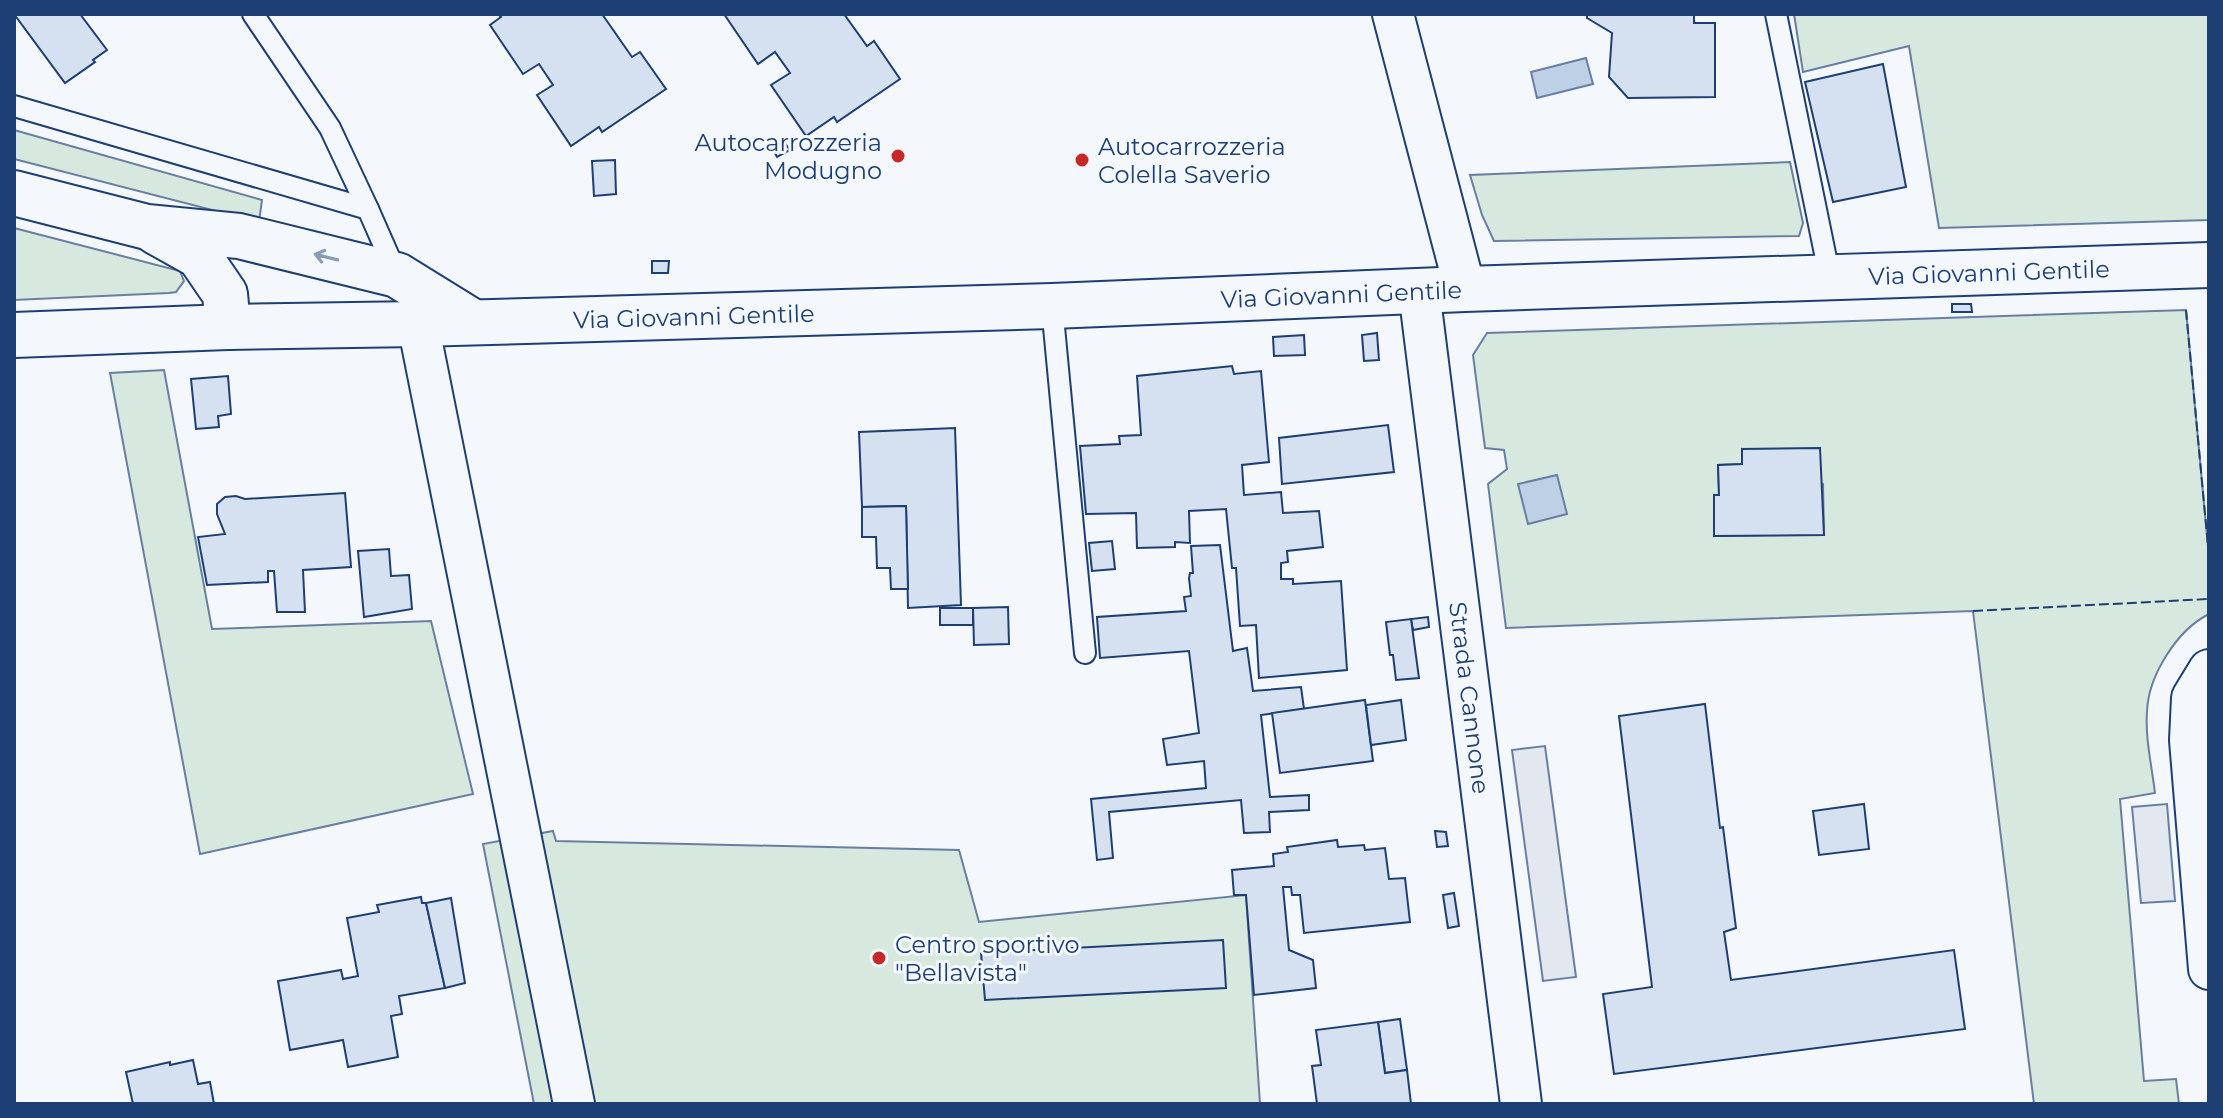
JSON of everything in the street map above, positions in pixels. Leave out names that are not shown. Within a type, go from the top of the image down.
[{"type":"main road","points":[[14,193],[147,227],[239,236],[397,275],[473,322]]},
{"type":"main road","points":[[147,227],[199,256],[225,294],[228,327]]},
{"type":"main road","name":"Via Giovanni Gentile","points":[[14,335],[1052,306],[2209,265]]},
{"type":"street","points":[[1393,14],[1465,289]]},
{"type":"street","name":"Strada Cannone","points":[[1419,291],[1521,1104]]},
{"type":"street","points":[[418,324],[574,1104]]},
{"type":"street","points":[[2209,670],[2192,698],[2190,740],[2209,969]]},
{"type":"lane","points":[[253,14],[330,128],[397,275]]},
{"type":"lane","points":[[1776,14],[1830,278]]},
{"type":"lane","points":[[14,106],[368,209]]},
{"type":"lane","points":[[1052,306],[1085,653]]},
{"type":"shaded area","points":[[1794,14],[2209,14],[2209,220],[1939,228],[1909,46],[1803,72]]},
{"type":"shaded area","points":[[14,130],[262,200],[259,222],[14,159]]},
{"type":"shaded area","points":[[1790,162],[1803,223],[1799,236],[1494,241],[1470,175]]},
{"type":"shaded area","points":[[14,228],[180,271],[184,281],[176,292],[169,293],[14,300]]},
{"type":"shaded area","points":[[2186,310],[2209,557],[2209,614],[2197,621],[2176,643],[2153,684],[2147,722],[2155,793],[2120,799],[2144,1081],[2176,1079],[2179,1104],[2034,1104],[1973,611],[1506,628],[1488,484],[1507,469],[1504,450],[1485,448],[1473,355],[1487,333]],"holes":[[[1742,449],[1823,484],[1824,534],[1715,536],[1714,495],[1719,495],[1718,465],[1742,464]]]},
{"type":"shaded area","points":[[164,370],[212,629],[431,621],[473,794],[200,854],[110,373]]},
{"type":"shaded area","points":[[1545,746],[1576,977],[1543,981],[1512,750]]},
{"type":"shaded area","points":[[2167,804],[2175,901],[2141,903],[2132,807]]},
{"type":"shaded area","name":"Centro sportivo \"Bellavista\"","points":[[553,831],[556,841],[959,850],[979,922],[1246,895],[1260,1104],[534,1104],[483,844]]},
{"type":"water","points":[[1586,58],[1593,84],[1537,98],[1531,72]]},
{"type":"water","points":[[1557,475],[1567,514],[1528,524],[1518,484]]},
{"type":"building","points":[[14,14],[80,14],[107,50],[65,83]]},
{"type":"building","points":[[498,14],[602,14],[632,57],[640,52],[666,89],[602,132],[599,127],[571,146],[537,95],[553,85],[539,64],[523,74],[490,25],[501,17]]},
{"type":"building","points":[[724,14],[844,14],[867,46],[874,41],[900,79],[837,122],[834,117],[806,136],[771,85],[790,73],[775,52],[758,64]]},
{"type":"building","points":[[1587,14],[1694,14],[1694,23],[1715,23],[1715,97],[1628,98],[1609,77],[1612,33],[1587,18]]},
{"type":"building","points":[[1883,64],[1906,187],[1833,202],[1805,82]]},
{"type":"building","points":[[784,142],[790,150],[777,157],[773,149]]},
{"type":"building","points":[[615,160],[616,194],[594,196],[592,161]]},
{"type":"building","points":[[652,261],[669,261],[668,273],[652,273]]},
{"type":"building","points":[[1952,304],[1971,304],[1972,312],[1952,312]]},
{"type":"building","points":[[1377,333],[1379,360],[1364,361],[1362,335]]},
{"type":"building","points":[[1304,335],[1305,355],[1274,356],[1273,337]]},
{"type":"building","points":[[1232,366],[1234,374],[1261,371],[1269,462],[1242,465],[1244,495],[1281,492],[1283,513],[1319,511],[1323,547],[1287,551],[1288,562],[1281,563],[1281,579],[1293,579],[1293,584],[1341,581],[1347,670],[1259,678],[1256,625],[1240,626],[1236,568],[1232,568],[1226,509],[1189,511],[1190,543],[1175,542],[1175,547],[1137,548],[1136,513],[1086,514],[1080,446],[1120,444],[1119,436],[1141,435],[1137,376]]},
{"type":"building","points":[[228,376],[231,414],[218,416],[219,427],[196,429],[191,379]]},
{"type":"building","points":[[1388,425],[1394,472],[1282,484],[1279,438]]},
{"type":"building","points":[[955,428],[961,605],[908,608],[906,506],[862,507],[859,432]]},
{"type":"building","points":[[1820,448],[1824,535],[1714,536],[1714,495],[1719,495],[1718,465],[1742,464],[1742,449]]},
{"type":"building","points":[[345,493],[351,567],[303,570],[305,612],[277,612],[274,571],[268,571],[268,582],[207,585],[198,537],[225,534],[217,514],[217,504],[225,497],[245,499]]},
{"type":"building","points":[[906,506],[908,589],[891,589],[890,568],[877,568],[876,537],[862,537],[862,507]]},
{"type":"building","points":[[1112,541],[1115,569],[1092,571],[1089,543]]},
{"type":"building","points":[[1220,545],[1233,651],[1247,648],[1253,691],[1301,687],[1304,709],[1261,715],[1270,797],[1309,795],[1309,810],[1269,812],[1270,832],[1244,833],[1241,800],[1109,812],[1113,858],[1097,860],[1091,799],[1206,788],[1204,761],[1167,765],[1163,739],[1199,733],[1189,651],[1100,658],[1097,617],[1186,611],[1184,597],[1191,596],[1189,578],[1193,573],[1191,546]]},
{"type":"building","points":[[389,549],[391,576],[409,575],[412,609],[364,617],[358,551]]},
{"type":"building","points":[[1008,607],[1009,644],[974,645],[973,608]]},
{"type":"building","points":[[940,608],[973,608],[973,625],[940,625]]},
{"type":"building","points":[[1428,617],[1429,627],[1413,630],[1411,619]]},
{"type":"building","points":[[1411,619],[1419,678],[1396,680],[1386,622]]},
{"type":"building","points":[[1365,700],[1373,761],[1280,773],[1272,713]]},
{"type":"building","points":[[1401,700],[1406,740],[1371,745],[1366,705]]},
{"type":"building","points":[[1705,704],[1736,928],[1724,932],[1731,980],[1954,950],[1965,1029],[1614,1074],[1603,994],[1652,987],[1619,716]]},
{"type":"building","points":[[1864,804],[1869,849],[1819,855],[1813,811]]},
{"type":"building","points":[[1435,831],[1446,832],[1448,846],[1437,847]]},
{"type":"building","points":[[1337,840],[1338,847],[1364,845],[1365,850],[1385,848],[1389,879],[1405,878],[1410,922],[1304,933],[1300,895],[1292,895],[1291,887],[1283,887],[1289,950],[1313,960],[1316,988],[1254,995],[1246,895],[1234,895],[1232,870],[1274,866],[1273,854],[1288,852],[1287,847]]},
{"type":"building","points":[[1454,893],[1459,926],[1448,928],[1443,895]]},
{"type":"building","points":[[421,897],[422,903],[426,903],[445,988],[399,996],[402,1014],[391,1016],[398,1057],[348,1067],[343,1040],[290,1050],[278,981],[341,970],[343,979],[358,976],[347,918],[379,912],[377,905]]},
{"type":"building","points":[[451,898],[465,983],[445,988],[426,903]]},
{"type":"building","points":[[1223,940],[1226,988],[985,1000],[981,953]]},
{"type":"building","points":[[1400,1019],[1407,1070],[1385,1073],[1378,1022]]},
{"type":"building","points":[[1378,1022],[1385,1073],[1407,1070],[1411,1104],[1317,1104],[1312,1066],[1321,1065],[1316,1030]]},
{"type":"building","points":[[193,1060],[198,1084],[210,1082],[214,1104],[133,1104],[126,1072]]},
{"type":"fence","points":[[2186,310],[2209,557]]},
{"type":"fence","points":[[1973,611],[2209,599]]},
{"type":"place","name":"Autocarrozzeria Modugno","points":[[898,156]]},
{"type":"place","name":"Autocarrozzeria Colella Saverio","points":[[1082,160]]},
{"type":"place","name":"Centro sportivo \"Bellavista\"","points":[[879,958]]}]
